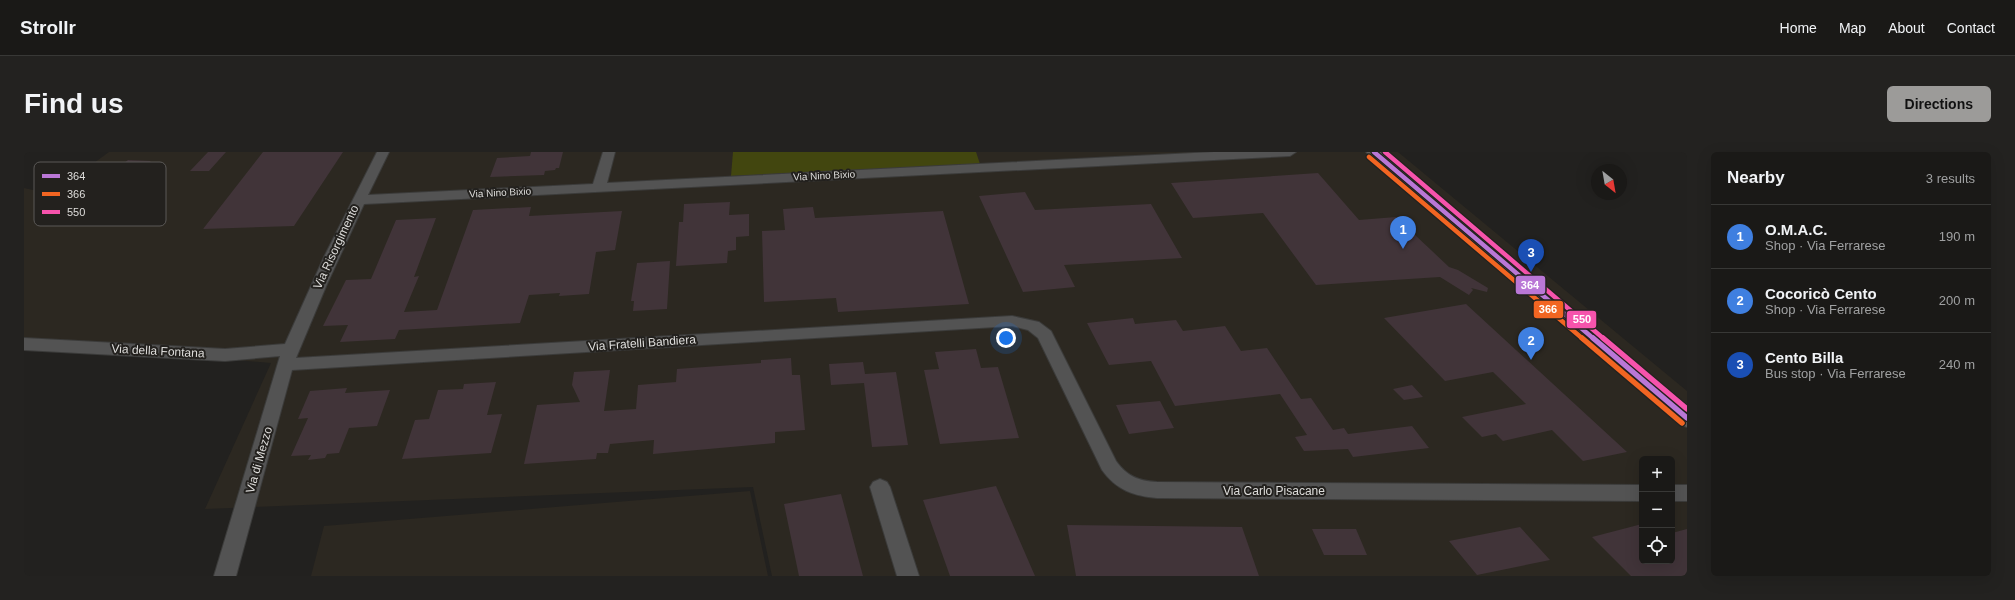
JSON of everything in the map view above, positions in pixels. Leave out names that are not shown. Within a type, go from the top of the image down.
[{"type":"main road","points":[[1374,152],[1687,418]]},
{"type":"street","name":"Via Risorgimento","points":[[289,353],[358,200],[383,152]]},
{"type":"street","points":[[600,186],[609,152]]},
{"type":"street","name":"Via Nino Bixio","points":[[358,200],[600,186],[1290,152]]},
{"type":"street","name":"Via Fratelli Bandiera","points":[[289,353],[1000,320]]},
{"type":"street","name":"Via Carlo Pisacane","points":[[1000,320],[1033,326],[1045,335],[1109,465],[1117,477],[1133,488],[1157,490],[1639,493]]},
{"type":"street","name":"Via della Fontana","points":[[24,344],[225,355],[289,353]]},
{"type":"street","name":"Via di Mezzo","points":[[225,576],[289,353]]},
{"type":"street","points":[[880,487],[908,576]]},
{"type":"street","points":[[1675,493],[1687,493]]},
{"type":"shaded area","points":[[109,152],[1398,152],[1687,391],[1687,576],[772,576],[753,487],[205,509],[271,363],[24,342],[24,188],[34,190],[34,226],[166,226],[166,162],[95,162]]},
{"type":"shaded area","points":[[750,491],[768,576],[311,576],[324,526]]},
{"type":"green space","points":[[733,152],[976,152],[980,164],[731,176]]},
{"type":"building","points":[[208,152],[226,152],[209,171],[190,171]]},
{"type":"building","points":[[263,152],[343,152],[294,226],[203,229]]},
{"type":"building","points":[[531,152],[563,152],[559,168],[545,171],[544,175],[490,177],[497,158],[530,156]]},
{"type":"building","points":[[128,160],[151,161],[150,162],[125,162]]},
{"type":"building","points":[[1318,173],[1359,220],[1396,217],[1449,267],[1458,270],[1488,288],[1487,292],[1471,288],[1473,290],[1469,295],[1440,277],[1316,285],[1263,213],[1193,218],[1171,183]]},
{"type":"building","points":[[1025,192],[1035,210],[1151,204],[1182,258],[1064,265],[1075,287],[1023,292],[979,196]]},
{"type":"building","points":[[730,202],[729,215],[749,214],[749,236],[736,237],[736,250],[728,251],[727,263],[676,266],[679,222],[683,222],[684,204]]},
{"type":"building","points":[[531,207],[529,216],[622,211],[615,250],[596,252],[589,294],[559,296],[560,293],[529,295],[520,323],[399,330],[395,339],[340,342],[348,325],[323,326],[346,280],[371,279],[396,220],[436,218],[414,277],[419,276],[404,312],[437,310],[473,210]]},
{"type":"building","points":[[813,207],[815,218],[943,211],[969,304],[838,312],[836,298],[764,302],[762,231],[785,230],[783,209]]},
{"type":"building","points":[[670,261],[667,309],[633,311],[634,301],[631,301],[637,263]]},
{"type":"building","points":[[1466,304],[1627,452],[1583,461],[1552,430],[1503,441],[1496,434],[1482,437],[1462,417],[1526,404],[1493,372],[1445,381],[1384,318]]},
{"type":"building","points":[[1133,318],[1135,324],[1176,320],[1183,331],[1225,326],[1241,351],[1267,348],[1301,399],[1311,398],[1333,430],[1344,428],[1348,434],[1412,426],[1429,448],[1353,457],[1348,449],[1304,451],[1295,437],[1307,435],[1280,394],[1175,406],[1151,361],[1109,365],[1087,323]]},
{"type":"building","points":[[976,349],[981,368],[998,367],[1019,438],[940,444],[924,370],[939,369],[935,352]]},
{"type":"building","points":[[791,358],[792,375],[800,375],[805,430],[775,432],[775,443],[653,454],[654,440],[610,444],[608,453],[597,453],[596,459],[524,464],[537,405],[580,402],[572,385],[574,372],[610,370],[604,411],[636,409],[638,385],[676,382],[677,369],[761,363],[761,360]]},
{"type":"building","points":[[863,362],[865,374],[896,372],[908,445],[872,447],[864,383],[831,385],[829,364]]},
{"type":"building","points":[[496,382],[487,415],[502,414],[491,453],[402,459],[415,420],[429,419],[438,390],[463,389],[464,384]]},
{"type":"building","points":[[1412,385],[1423,397],[1404,400],[1393,389]]},
{"type":"building","points":[[347,388],[345,393],[390,390],[377,426],[349,428],[339,453],[327,454],[325,458],[308,460],[311,455],[291,456],[308,418],[298,419],[310,391]]},
{"type":"building","points":[[1160,401],[1174,428],[1129,434],[1116,405]]},
{"type":"building","points":[[996,486],[1035,576],[950,576],[923,500]]},
{"type":"building","points":[[841,494],[863,576],[799,576],[784,504]]},
{"type":"building","points":[[1067,525],[1242,527],[1259,576],[1076,576]]},
{"type":"building","points":[[1639,525],[1639,564],[1675,564],[1675,532],[1687,529],[1687,576],[1631,576],[1592,537]]},
{"type":"building","points":[[1520,527],[1550,560],[1477,575],[1449,541]]},
{"type":"building","points":[[1312,529],[1356,529],[1367,555],[1324,555]]},
{"type":"transit line","name":"364","points":[[1374,152],[1687,418]]},
{"type":"transit line","name":"550","points":[[1385,152],[1687,409]]},
{"type":"transit line","name":"366","points":[[1369,157],[1682,423]]},
{"type":"place","name":"O.M.A.C.","points":[[1403,249]]},
{"type":"place","name":"Cento Billa","points":[[1531,272]]},
{"type":"place","name":"Cocoricò Cento","points":[[1531,360]]}]
